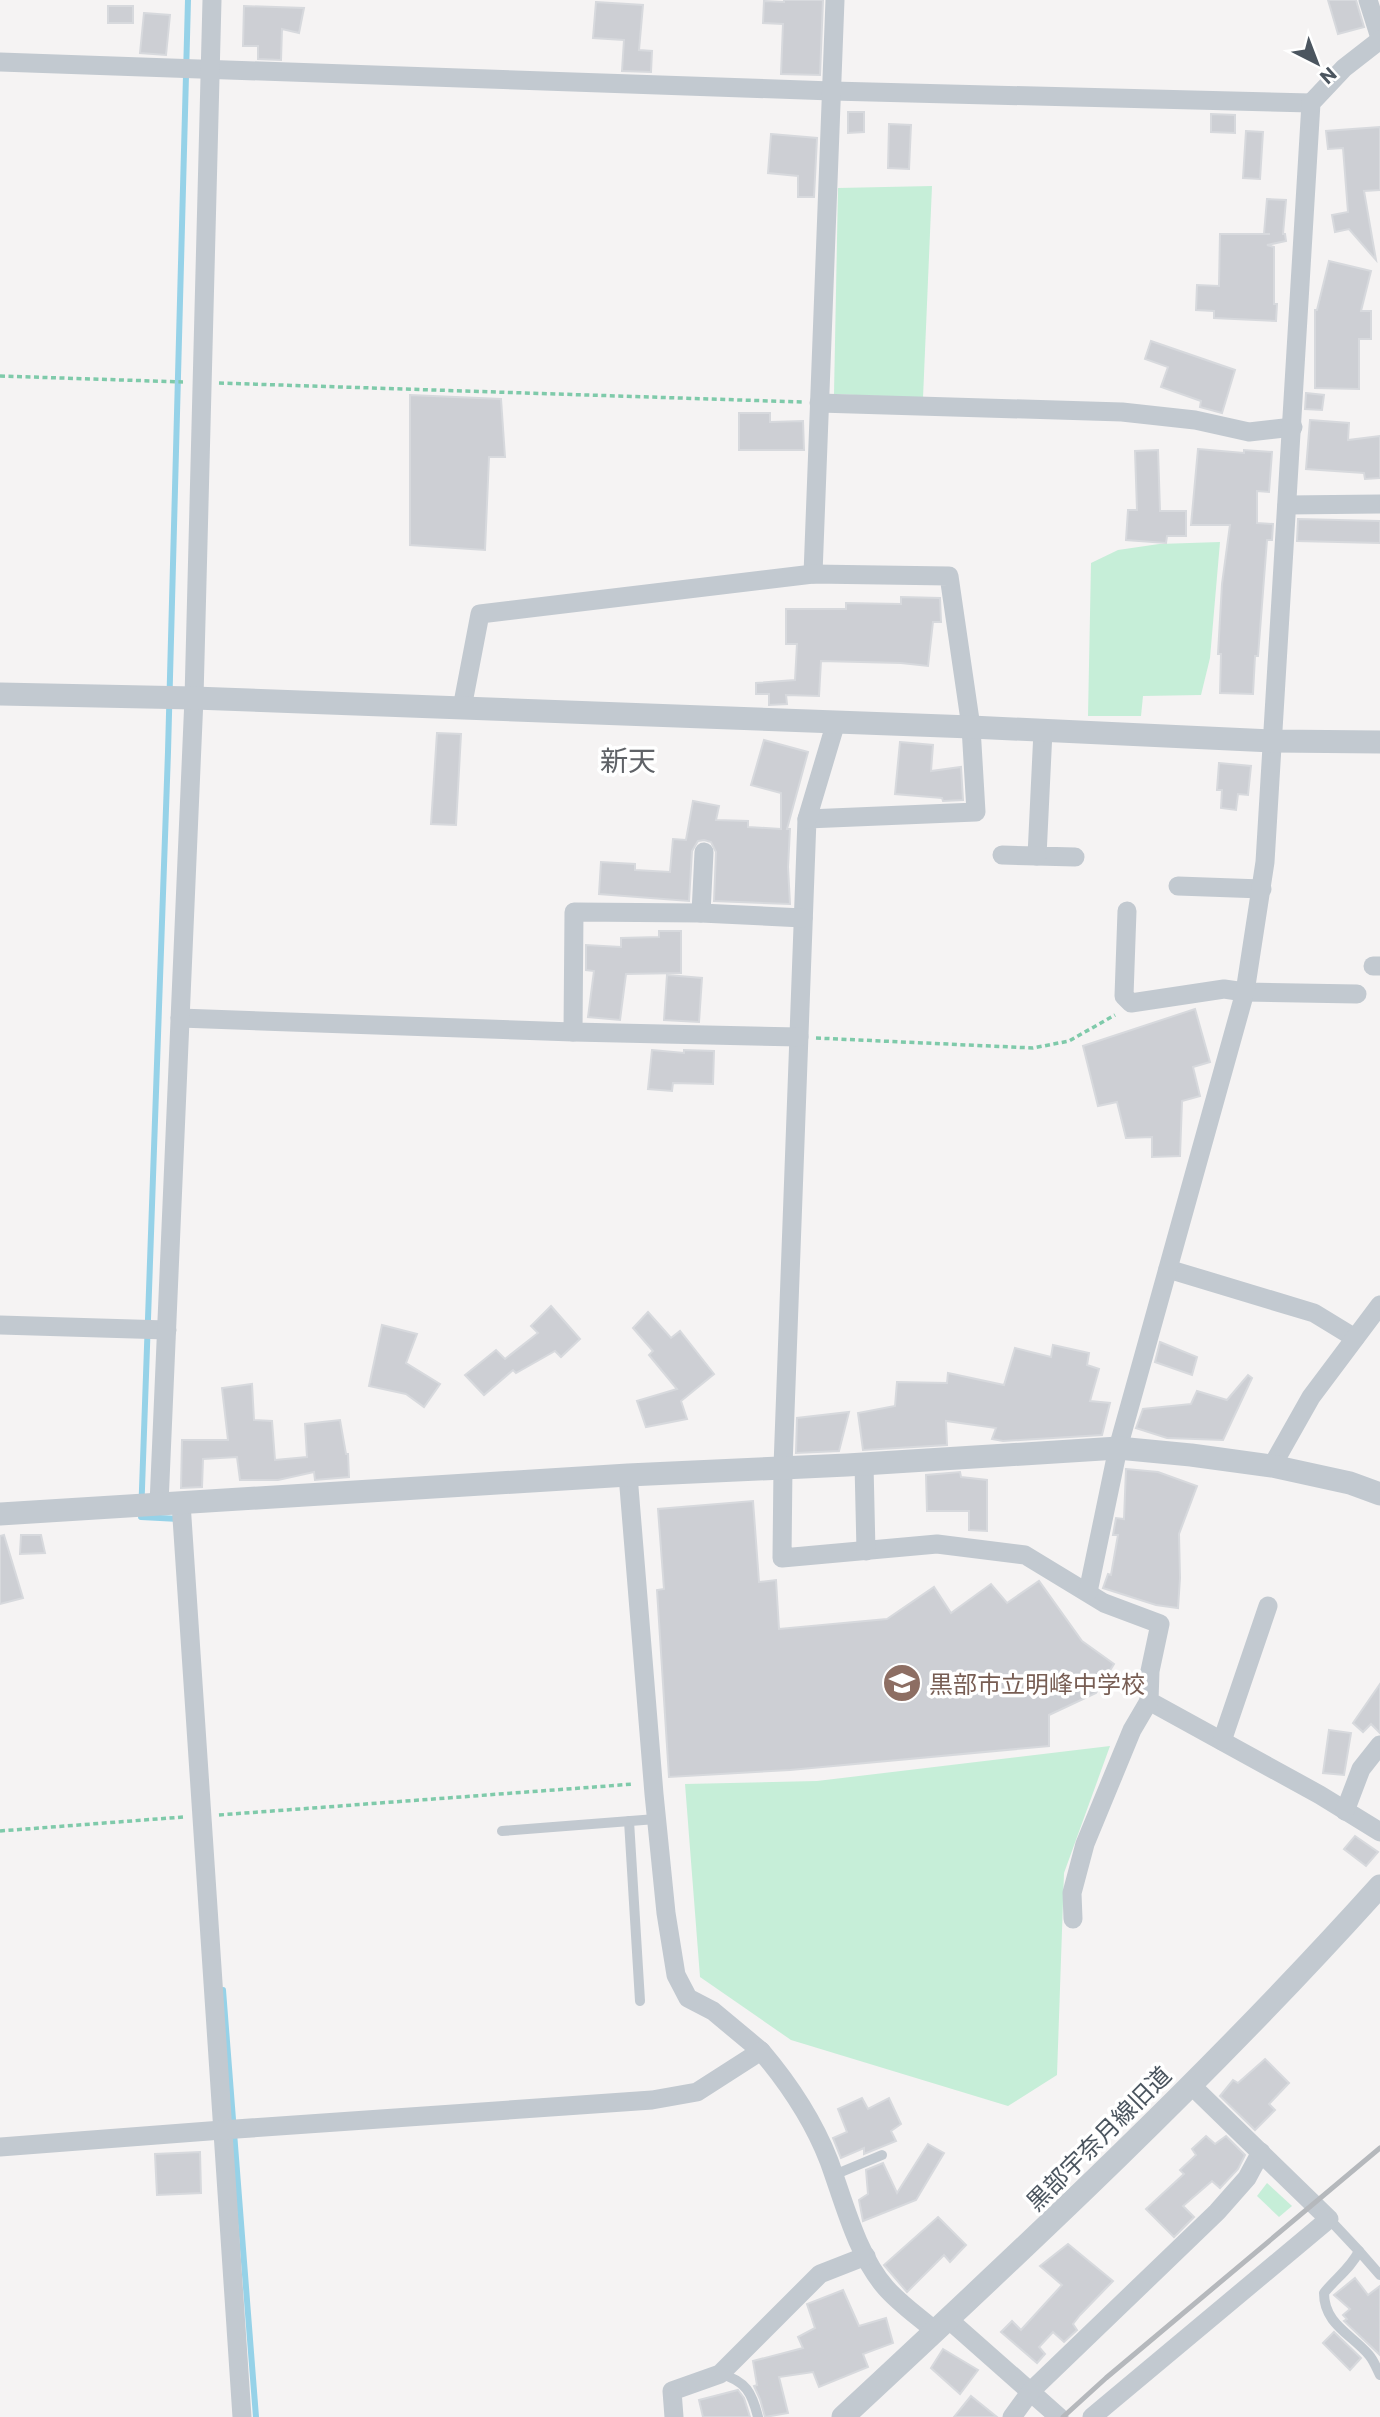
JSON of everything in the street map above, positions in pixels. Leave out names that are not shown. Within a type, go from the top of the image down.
[{"type":"street","points":[[212,0],[196,382],[194,698],[166,1331],[170,1503],[201,1816],[242,2417]]},
{"type":"street","points":[[813,573],[835,0]]},
{"type":"street","points":[[1088,1592],[1118,1448],[1245,992],[1262,889],[1273,741],[1311,103],[1344,68],[1380,39],[1368,0]]},
{"type":"street","points":[[0,62],[832,92],[1311,103]]},
{"type":"street","points":[[819,402],[1122,412],[1195,420],[1249,432],[1293,427]]},
{"type":"street","points":[[1287,505],[1380,504]]},
{"type":"street","points":[[462,708],[480,614],[813,573],[949,576],[971,727],[976,813],[807,820]]},
{"type":"street","points":[[0,694],[194,698],[1273,741],[1380,741]]},
{"type":"street","points":[[835,722],[807,820],[783,1466],[782,1558],[937,1544],[1025,1555],[1104,1603],[1160,1624],[1150,1671],[1149,1701],[1132,1730],[1086,1844],[1072,1893],[1073,1919]]},
{"type":"street","points":[[1037,856],[1043,731]]},
{"type":"street","points":[[701,913],[704,852]]},
{"type":"street","points":[[1002,855],[1075,857]]},
{"type":"street","points":[[1178,886],[1262,889]]},
{"type":"street","points":[[1127,911],[1124,996],[1130,1003],[1224,989],[1245,992],[1357,994]]},
{"type":"street","points":[[573,1032],[575,912],[701,913],[803,918]]},
{"type":"street","points":[[180,1018],[799,1037]]},
{"type":"street","points":[[1168,1269],[1314,1313],[1355,1338]]},
{"type":"street","points":[[1272,1466],[1311,1397],[1380,1305]]},
{"type":"street","points":[[0,1325],[166,1331]]},
{"type":"street","points":[[0,1514],[1118,1448],[1272,1466],[1350,1483],[1380,1494]]},
{"type":"street","points":[[864,1464],[866,1551]]},
{"type":"street","points":[[628,1475],[656,1819],[676,1975],[688,1998],[713,2011],[761,2051],[802,2105],[828,2158],[847,2215],[866,2256],[886,2288],[942,2325],[1031,2391],[1059,2417]]},
{"type":"street","points":[[1222,1741],[1268,1606]]},
{"type":"street","points":[[1149,1701],[1380,1832]]},
{"type":"street","points":[[1345,1811],[1361,1769],[1380,1745]]},
{"type":"street","name":"黒部宇奈月線旧道","points":[[843,2417],[1147,2128],[1380,1886]]},
{"type":"street","points":[[0,2147],[652,2100],[697,2092],[761,2051]]},
{"type":"street","points":[[1092,2417],[1329,2219],[1190,2084]]},
{"type":"street","points":[[1012,2417],[1031,2391],[1217,2212],[1247,2178],[1261,2152]]},
{"type":"street","points":[[674,2417],[672,2391],[720,2374],[820,2274],[866,2256]]},
{"type":"lane","points":[[502,1831],[656,1819]]},
{"type":"lane","points":[[629,1821],[640,2001]]},
{"type":"lane","points":[[834,2175],[882,2155]]},
{"type":"lane","points":[[1329,2219],[1380,2275]]},
{"type":"lane","points":[[1359,2251],[1353,2264],[1324,2292],[1324,2305],[1337,2327],[1371,2357],[1380,2375]]},
{"type":"lane","points":[[720,2374],[735,2378],[747,2386],[758,2417]]},
{"type":"path","points":[[0,376],[819,402]]},
{"type":"path","points":[[799,1037],[1033,1048],[1069,1041],[1110,1020],[1130,1003]]},
{"type":"path","points":[[0,1831],[653,1783]]},
{"type":"green space","points":[[932,186],[923,398],[834,394],[838,188]]},
{"type":"green space","points":[[1220,542],[1210,658],[1201,695],[1143,696],[1141,716],[1088,716],[1091,563],[1118,550],[1159,544]]},
{"type":"green space","points":[[1110,1746],[1064,1873],[1057,2075],[1008,2106],[791,2040],[700,1977],[685,1784],[817,1781]]},
{"type":"green space","points":[[1267,2183],[1292,2206],[1279,2217],[1257,2196]]},
{"type":"building","points":[[823,0],[820,75],[781,74],[783,24],[763,23],[764,1]]},
{"type":"building","points":[[1328,0],[1356,0],[1364,27],[1338,34]]},
{"type":"building","points":[[596,2],[643,5],[639,50],[652,51],[651,72],[622,71],[624,40],[593,38]]},
{"type":"building","points":[[108,6],[133,6],[133,23],[108,23]]},
{"type":"building","points":[[244,6],[304,8],[299,33],[282,29],[281,60],[258,59],[258,46],[243,46]]},
{"type":"building","points":[[144,13],[170,15],[166,55],[140,53]]},
{"type":"building","points":[[848,112],[864,112],[864,132],[848,133]]},
{"type":"building","points":[[1211,114],[1235,115],[1235,133],[1211,132]]},
{"type":"building","points":[[889,124],[911,125],[909,169],[888,168]]},
{"type":"building","points":[[1380,127],[1380,190],[1364,191],[1376,260],[1349,229],[1335,232],[1332,215],[1348,212],[1343,148],[1328,149],[1326,131]]},
{"type":"building","points":[[1246,131],[1263,132],[1260,179],[1243,178]]},
{"type":"building","points":[[771,134],[817,138],[814,197],[798,197],[798,176],[768,173]]},
{"type":"building","points":[[1267,199],[1286,200],[1283,234],[1286,241],[1267,245],[1274,247],[1276,321],[1214,318],[1214,311],[1196,310],[1197,285],[1219,286],[1220,234],[1264,234]]},
{"type":"building","points":[[1329,261],[1371,271],[1361,311],[1371,311],[1371,339],[1359,339],[1359,389],[1315,388],[1315,310]]},
{"type":"building","points":[[1151,341],[1235,370],[1222,413],[1200,407],[1201,401],[1161,387],[1168,367],[1145,359]]},
{"type":"building","points":[[1306,393],[1324,395],[1322,410],[1305,409]]},
{"type":"building","points":[[410,395],[501,399],[505,457],[489,457],[485,550],[410,545]]},
{"type":"building","points":[[739,413],[770,413],[770,422],[803,421],[804,450],[739,450]]},
{"type":"building","points":[[1310,420],[1349,423],[1348,440],[1380,436],[1380,478],[1365,479],[1364,473],[1306,469]]},
{"type":"building","points":[[1198,449],[1244,453],[1244,450],[1272,452],[1269,492],[1257,491],[1257,523],[1273,524],[1272,540],[1267,540],[1253,694],[1220,693],[1221,654],[1218,654],[1222,584],[1230,525],[1191,525]]},
{"type":"building","points":[[1158,450],[1160,511],[1186,511],[1186,536],[1167,536],[1166,543],[1126,540],[1128,510],[1137,510],[1135,451]]},
{"type":"building","points":[[1298,519],[1380,521],[1380,543],[1297,541]]},
{"type":"building","points":[[901,597],[940,598],[941,622],[933,622],[928,666],[821,661],[819,696],[786,695],[787,704],[769,705],[769,694],[756,694],[756,683],[795,680],[797,644],[786,644],[786,609],[846,609],[846,603],[901,604]]},
{"type":"building","points":[[437,733],[461,734],[456,825],[431,824]]},
{"type":"building","points":[[764,740],[808,752],[787,829],[790,829],[790,904],[714,901],[716,852],[711,842],[704,840],[698,841],[692,851],[689,901],[599,894],[601,862],[635,864],[635,870],[670,872],[673,839],[686,840],[693,801],[719,806],[716,820],[748,821],[748,827],[781,829],[781,793],[751,785]]},
{"type":"building","points":[[900,742],[933,745],[931,771],[961,767],[963,800],[943,801],[942,798],[895,794]]},
{"type":"building","points":[[1219,763],[1251,766],[1248,795],[1238,794],[1236,810],[1221,808],[1222,790],[1217,790]]},
{"type":"building","points":[[659,931],[681,931],[681,973],[626,974],[620,1020],[588,1017],[594,971],[586,970],[586,945],[621,947],[621,938],[659,937]]},
{"type":"building","points":[[667,975],[702,978],[699,1022],[664,1020]]},
{"type":"building","points":[[1195,1009],[1210,1062],[1193,1067],[1200,1096],[1182,1101],[1180,1156],[1152,1157],[1152,1137],[1126,1138],[1117,1102],[1098,1106],[1083,1046]]},
{"type":"building","points":[[652,1050],[684,1053],[684,1050],[714,1051],[713,1084],[673,1083],[672,1091],[648,1089]]},
{"type":"building","points":[[551,1306],[580,1339],[561,1357],[555,1351],[516,1373],[513,1370],[484,1395],[465,1375],[496,1350],[505,1359],[538,1333],[531,1326]]},
{"type":"building","points":[[648,1312],[671,1338],[680,1331],[714,1374],[681,1401],[687,1419],[646,1427],[637,1401],[677,1389],[649,1355],[653,1351],[633,1328]]},
{"type":"building","points":[[382,1325],[417,1334],[406,1363],[440,1384],[424,1407],[406,1394],[369,1386]]},
{"type":"building","points":[[1160,1342],[1197,1357],[1192,1375],[1155,1362]]},
{"type":"building","points":[[1053,1345],[1089,1353],[1087,1365],[1099,1369],[1090,1401],[1110,1403],[1102,1435],[1003,1441],[992,1439],[996,1428],[946,1421],[947,1445],[863,1450],[858,1413],[895,1406],[897,1382],[947,1383],[948,1373],[1004,1385],[1015,1348],[1051,1357]]},
{"type":"building","points":[[1248,1375],[1252,1378],[1223,1440],[1167,1438],[1136,1428],[1143,1409],[1191,1404],[1197,1391],[1227,1400]]},
{"type":"building","points":[[252,1384],[254,1420],[272,1421],[275,1460],[307,1457],[305,1424],[340,1420],[348,1454],[349,1477],[315,1480],[314,1472],[278,1480],[240,1480],[237,1457],[203,1459],[202,1487],[181,1488],[182,1440],[228,1440],[222,1388]]},
{"type":"building","points":[[849,1412],[839,1451],[796,1453],[797,1418]]},
{"type":"building","points":[[1126,1469],[1158,1472],[1197,1486],[1179,1534],[1178,1608],[1156,1605],[1103,1588],[1108,1574],[1111,1575],[1118,1535],[1113,1535],[1116,1518],[1124,1519]]},
{"type":"building","points":[[960,1472],[961,1477],[987,1480],[987,1531],[969,1530],[969,1511],[927,1511],[926,1475]]},
{"type":"building","points":[[753,1501],[759,1582],[776,1580],[779,1629],[887,1619],[934,1587],[951,1613],[991,1584],[1007,1603],[1039,1581],[1082,1641],[1114,1664],[1096,1693],[1049,1715],[1049,1746],[790,1770],[669,1777],[657,1590],[664,1589],[658,1509]]},
{"type":"building","points":[[4,1535],[23,1598],[0,1604],[0,1536]]},
{"type":"building","points":[[21,1535],[41,1535],[45,1553],[20,1554]]},
{"type":"building","points":[[1380,1684],[1380,1733],[1371,1724],[1363,1732],[1353,1723]]},
{"type":"building","points":[[1329,1730],[1351,1733],[1344,1775],[1323,1773]]},
{"type":"building","points":[[1355,1836],[1378,1852],[1366,1866],[1344,1849]]},
{"type":"building","points":[[1265,2059],[1289,2083],[1269,2104],[1275,2110],[1255,2130],[1220,2096],[1233,2080],[1238,2083]]},
{"type":"building","points":[[862,2098],[868,2109],[889,2098],[901,2124],[891,2131],[896,2141],[864,2154],[864,2148],[841,2158],[833,2138],[847,2132],[838,2109]]},
{"type":"building","points":[[1206,2136],[1215,2144],[1226,2136],[1245,2155],[1238,2169],[1220,2188],[1212,2181],[1183,2206],[1194,2217],[1174,2237],[1146,2209],[1184,2174],[1180,2170],[1196,2155],[1192,2149]]},
{"type":"building","points":[[928,2144],[944,2153],[916,2200],[863,2221],[859,2200],[868,2194],[866,2170],[883,2163],[897,2193]]},
{"type":"building","points":[[200,2152],[201,2193],[157,2195],[155,2154]]},
{"type":"building","points":[[938,2217],[966,2245],[950,2262],[944,2255],[907,2292],[884,2265]]},
{"type":"building","points":[[1068,2244],[1113,2281],[1080,2315],[1073,2324],[1077,2330],[1064,2342],[1053,2332],[1039,2347],[1045,2354],[1037,2363],[1001,2332],[1012,2321],[1021,2330],[1062,2285],[1040,2266]]},
{"type":"building","points":[[1355,2278],[1368,2295],[1380,2286],[1380,2355],[1344,2321],[1347,2319],[1343,2315],[1350,2309],[1334,2295]]},
{"type":"building","points":[[843,2290],[859,2326],[886,2318],[893,2343],[863,2354],[868,2367],[819,2387],[813,2372],[779,2377],[788,2413],[765,2417],[754,2386],[757,2385],[753,2361],[803,2348],[798,2337],[815,2328],[807,2304]]},
{"type":"building","points":[[1334,2332],[1361,2358],[1350,2370],[1323,2343]]},
{"type":"building","points":[[943,2349],[978,2370],[960,2394],[931,2368]]},
{"type":"building","points":[[738,2390],[744,2398],[750,2417],[703,2417],[699,2400]]},
{"type":"building","points":[[971,2396],[997,2417],[954,2417]]},
{"type":"waterway","points":[[179,1519],[141,1517],[168,752],[188,0]]},
{"type":"waterway","points":[[223,1990],[256,2417]]},
{"type":"railway","points":[[1063,2417],[1380,2148]]},
{"type":"place","name":"黒部市立明峰中学校","points":[[902,1683]]},
{"type":"district","name":"新天","points":[[628,760]]}]
